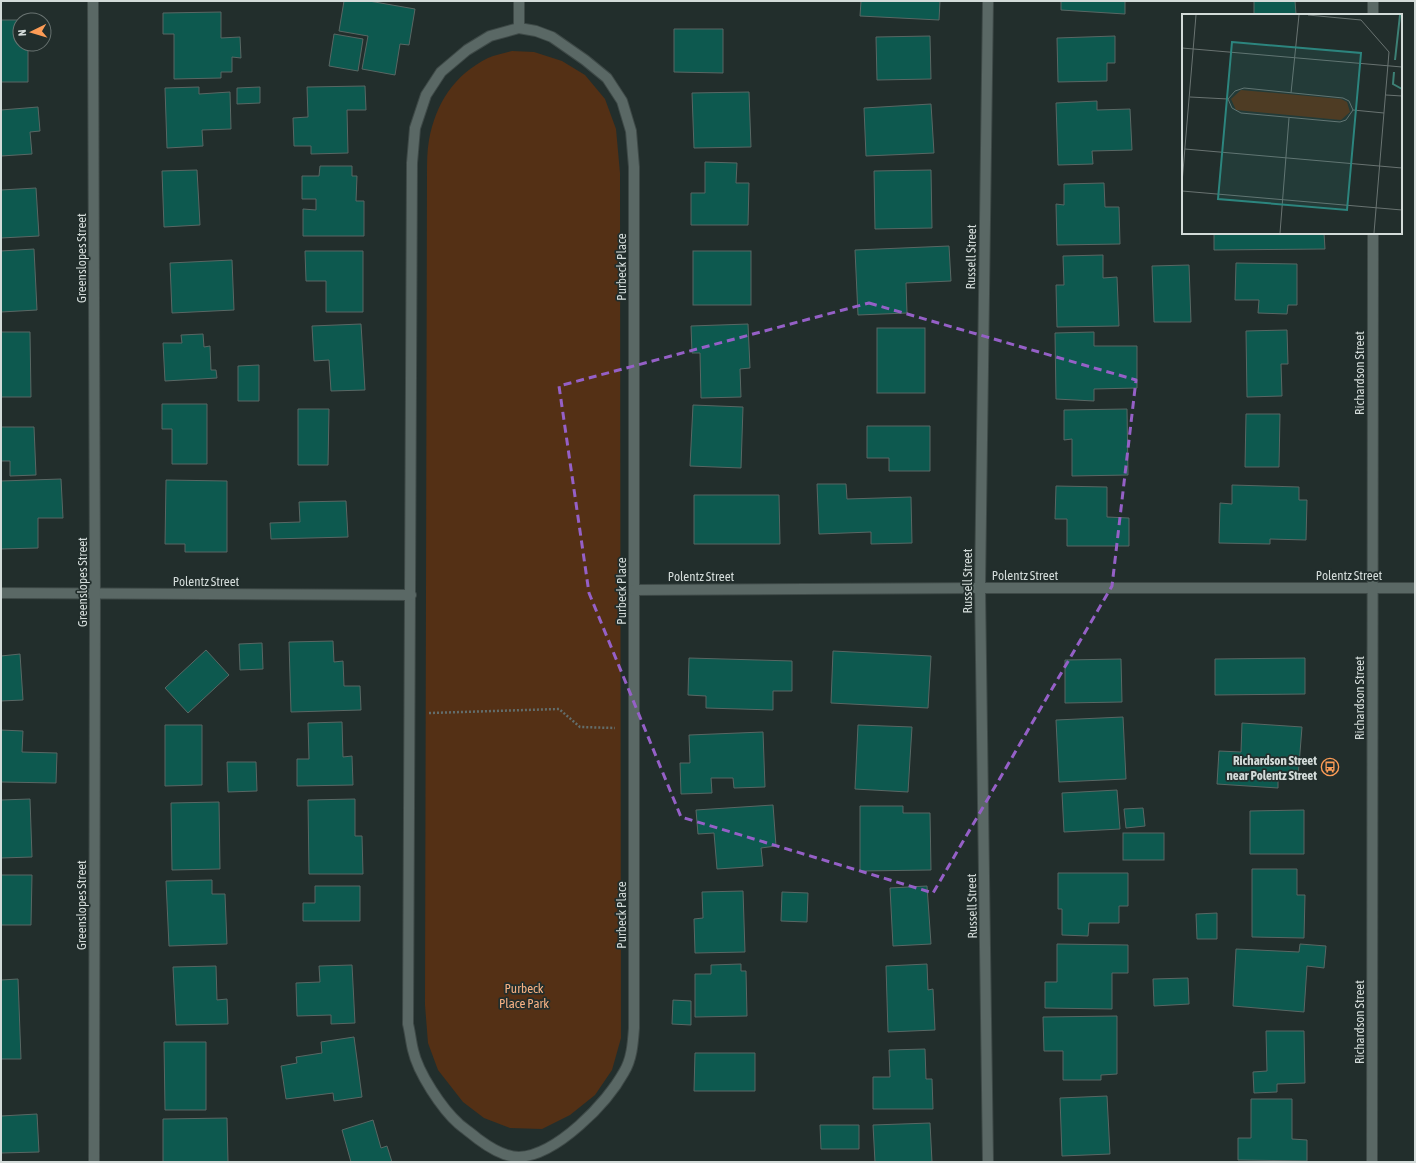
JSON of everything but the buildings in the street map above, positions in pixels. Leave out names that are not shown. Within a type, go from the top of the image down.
[{"type":"street","name":"Greenslopes Street","points":[[93,1],[95,594],[94,1162]]},
{"type":"street","points":[[519,1],[519,28]]},
{"type":"street","name":"Russell Street","points":[[988,1],[980,588],[988,1162]]},
{"type":"street","points":[[1373,1],[1373,14]]},
{"type":"street","name":"Purbeck Place","points":[[519,28],[536,31],[552,37],[585,60],[607,78],[622,101],[631,131],[634,167],[634,1028],[632,1050],[625,1071],[611,1092],[591,1115],[562,1140],[539,1153],[519,1159],[499,1153],[484,1143],[459,1124],[440,1102],[424,1076],[413,1052],[408,1024],[412,171],[415,128],[426,95],[441,72],[467,50],[490,36],[519,28]]},
{"type":"street","name":"Richardson Street","points":[[1372,1162],[1373,234]]},
{"type":"street","name":"Polentz Street","points":[[634,590],[1415,588]]},
{"type":"street","name":"Polentz Street","points":[[1,593],[411,595]]},
{"type":"path","points":[[410,713],[559,709],[580,727],[634,728]]},
{"type":"highlighted area","points":[[869,303],[1136,380],[1112,586],[933,893],[681,817],[589,593],[559,386]]},
{"type":"green space","name":"Purbeck Place Park","points":[[512,51],[534,52],[562,61],[585,75],[605,99],[616,129],[620,173],[621,1038],[612,1070],[595,1095],[570,1115],[542,1129],[510,1128],[484,1118],[463,1102],[438,1070],[428,1043],[425,1005],[428,148],[436,114],[448,92],[456,82],[465,73],[488,58]]},
{"type":"place","name":"Richardson Street near Polentz Street","points":[[1330,767]]}]
